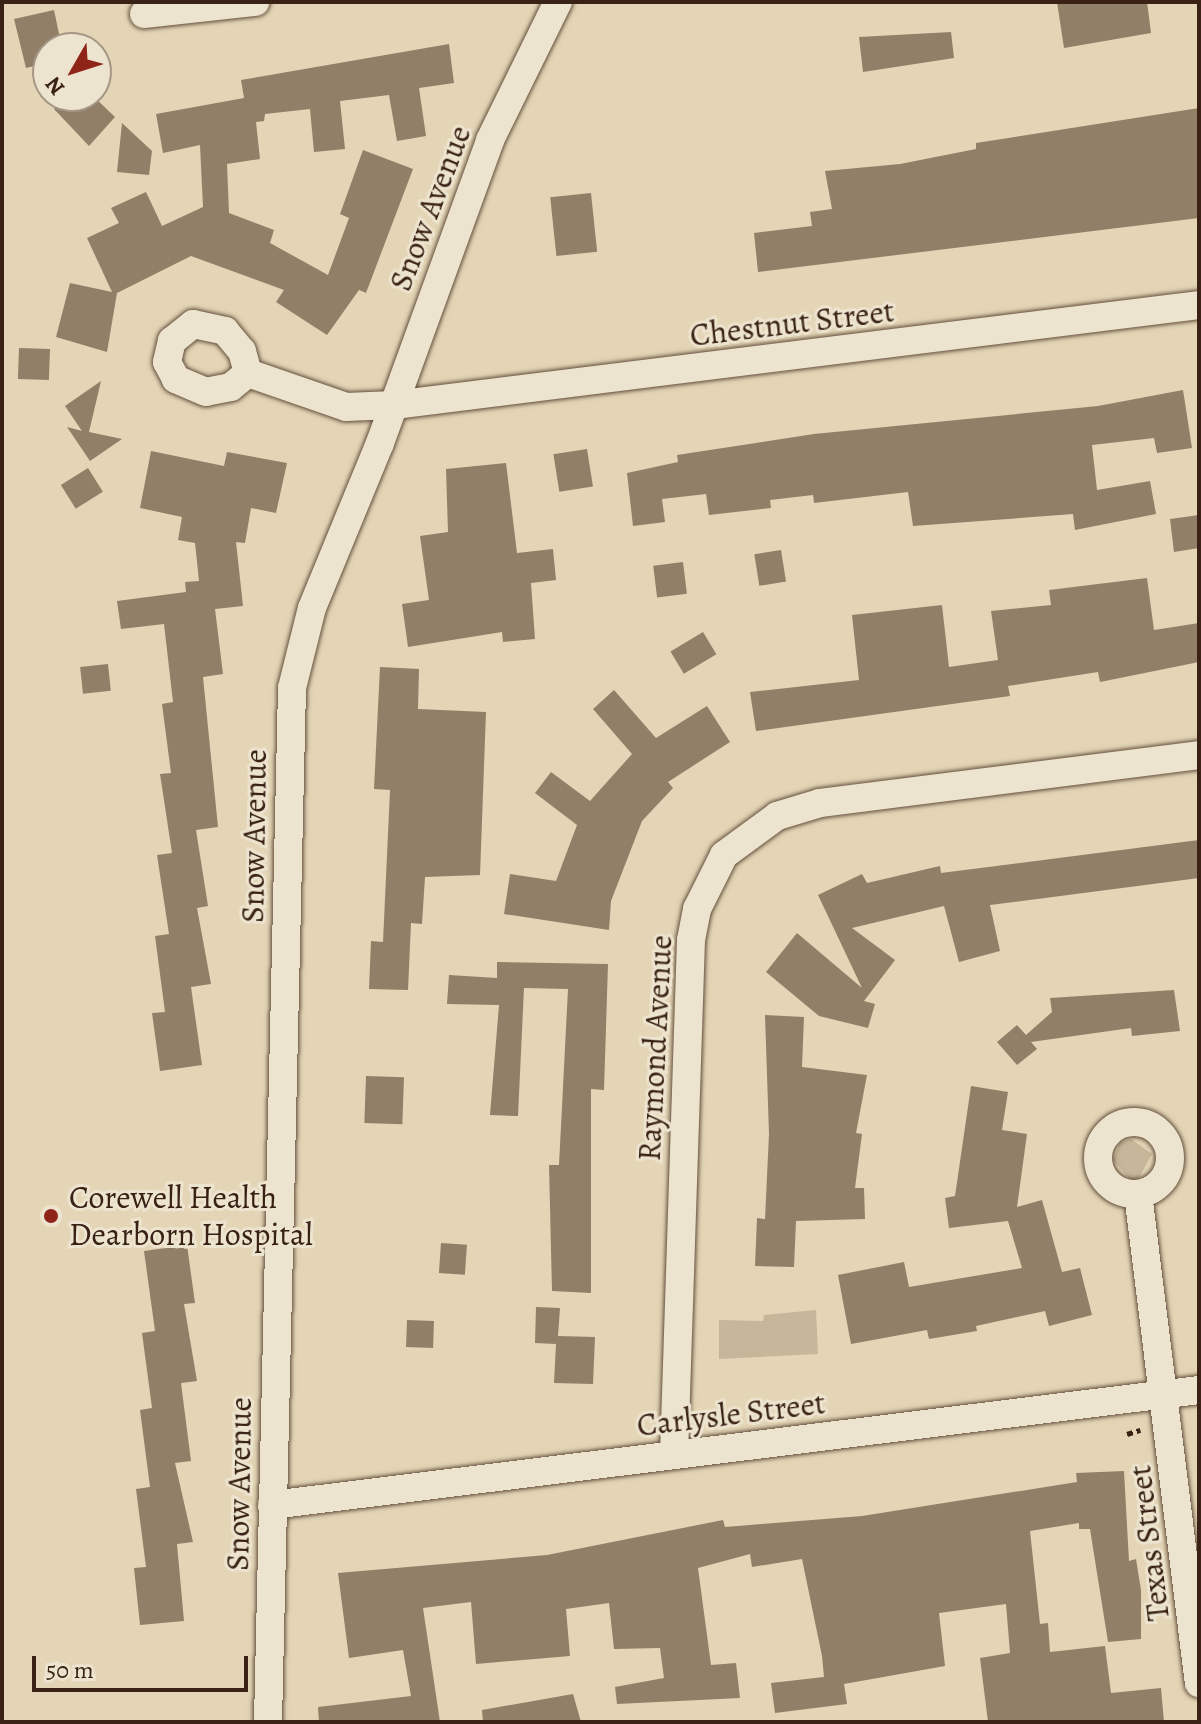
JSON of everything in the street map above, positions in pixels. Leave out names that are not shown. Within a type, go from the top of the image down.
[{"type":"street","points":[[144,14],[255,2]]},
{"type":"street","name":"Snow Avenue","points":[[268,1722],[292,688],[312,608],[394,405],[490,140],[558,2]]},
{"type":"street","name":"Chestnut Street","points":[[248,373],[346,407],[394,405],[1199,305]]},
{"type":"street","name":"Raymond Avenue","points":[[674,1455],[691,940],[697,909],[724,855],[777,816],[820,803],[1199,755]]},
{"type":"street","name":"Texas Street","points":[[1138,1194],[1166,1395],[1199,1683]]},
{"type":"street","name":"Carlysle Street","points":[[272,1505],[1199,1390]]},
{"type":"path","points":[[1127,1434],[1140,1430]]},
{"type":"shaded area","points":[[1131,1139],[1152,1154],[1135,1185],[1113,1160],[1120,1143]]},
{"type":"shaded area","points":[[816,1310],[818,1354],[719,1359],[719,1320],[763,1321],[764,1315]]},
{"type":"building","points":[[1057,2],[1147,2],[1151,33],[1064,48]]},
{"type":"building","points":[[54,10],[59,32],[32,32],[32,67],[26,68],[14,19]]},
{"type":"building","points":[[951,32],[954,58],[863,72],[859,37]]},
{"type":"building","points":[[449,44],[454,83],[419,88],[426,136],[397,141],[389,95],[340,101],[345,149],[314,152],[310,109],[265,114],[264,121],[256,122],[260,159],[227,164],[229,213],[274,230],[270,243],[328,275],[349,218],[340,214],[363,150],[413,169],[366,293],[359,290],[327,335],[276,302],[284,290],[191,256],[117,293],[107,352],[56,337],[70,283],[112,292],[87,238],[119,223],[111,208],[146,192],[162,226],[203,207],[200,145],[163,153],[156,114],[244,98],[241,80]]},
{"type":"building","points":[[1199,108],[1199,218],[758,272],[754,233],[812,226],[810,212],[832,209],[825,171],[900,164],[976,149],[976,143]]},
{"type":"building","points":[[57,112],[110,112],[115,117],[89,146]]},
{"type":"building","points":[[122,123],[152,151],[149,175],[117,172]]},
{"type":"building","points":[[591,193],[597,252],[556,256],[550,197]]},
{"type":"building","points":[[19,348],[50,349],[49,380],[18,379]]},
{"type":"building","points":[[101,381],[89,432],[122,439],[90,461],[67,427],[82,431],[65,406]]},
{"type":"building","points":[[1183,390],[1192,448],[1157,453],[1154,438],[1092,445],[1097,490],[1150,481],[1156,514],[1075,530],[1073,514],[913,526],[908,492],[814,503],[813,495],[770,500],[771,508],[709,515],[706,494],[662,499],[665,522],[633,526],[627,473],[678,462],[677,455],[814,434],[1098,406]]},
{"type":"building","points":[[587,449],[593,487],[559,492],[553,454]]},
{"type":"building","points":[[151,451],[224,466],[227,452],[287,463],[276,513],[251,508],[245,543],[236,542],[243,606],[215,609],[223,674],[203,677],[218,827],[196,830],[208,906],[197,908],[211,984],[191,987],[202,1065],[160,1071],[152,1013],[165,1012],[155,936],[169,934],[157,855],[172,853],[160,774],[171,773],[162,704],[173,702],[164,624],[121,629],[117,601],[186,592],[185,582],[199,581],[195,543],[178,540],[182,517],[140,508]]},
{"type":"building","points":[[506,463],[517,553],[553,549],[556,580],[531,583],[535,639],[503,642],[502,632],[408,647],[402,604],[429,600],[420,536],[448,532],[446,469]]},
{"type":"building","points":[[88,468],[103,492],[76,509],[61,485]]},
{"type":"building","points":[[1199,515],[1199,548],[1174,552],[1170,519]]},
{"type":"building","points":[[781,550],[786,582],[759,586],[754,554]]},
{"type":"building","points":[[683,562],[687,594],[657,597],[653,566]]},
{"type":"building","points":[[1147,578],[1154,630],[1199,623],[1199,662],[1100,682],[1098,672],[1008,686],[1010,696],[756,731],[750,692],[859,680],[852,615],[942,605],[949,667],[998,660],[991,611],[1051,605],[1049,590]]},
{"type":"building","points":[[703,632],[716,654],[684,674],[670,652]]},
{"type":"building","points":[[108,664],[111,691],[83,694],[80,667]]},
{"type":"building","points":[[380,667],[419,669],[418,709],[486,712],[480,875],[425,877],[422,924],[411,923],[408,990],[369,989],[371,941],[383,942],[390,790],[374,789]]},
{"type":"building","points":[[614,690],[656,738],[707,706],[730,742],[668,782],[673,788],[642,821],[611,901],[609,930],[504,914],[510,874],[556,881],[577,825],[535,793],[551,772],[590,801],[632,754],[593,709]]},
{"type":"building","points":[[1199,840],[1199,878],[990,905],[1000,951],[959,962],[944,906],[852,928],[895,960],[864,1001],[875,1004],[868,1028],[819,1016],[766,972],[797,933],[862,988],[818,895],[862,874],[867,883],[940,866],[941,873]]},
{"type":"building","points":[[497,962],[608,964],[604,1090],[591,1089],[591,1293],[552,1291],[549,1165],[559,1165],[568,989],[524,988],[518,1116],[490,1115],[499,1005],[447,1004],[449,975],[497,978]]},
{"type":"building","points":[[1174,990],[1180,1031],[1132,1036],[1131,1028],[1031,1042],[1037,1049],[1017,1065],[997,1042],[1017,1025],[1026,1035],[1052,1012],[1050,998]]},
{"type":"building","points":[[765,1015],[804,1017],[802,1067],[867,1075],[856,1133],[862,1134],[855,1188],[864,1188],[865,1219],[796,1221],[794,1267],[755,1266],[757,1218],[765,1219],[769,1134]]},
{"type":"building","points":[[366,1076],[404,1077],[402,1124],[364,1123]]},
{"type":"building","points":[[971,1086],[1008,1092],[1002,1130],[1027,1134],[1017,1207],[1042,1200],[1062,1272],[1080,1268],[1092,1315],[1049,1326],[1045,1311],[976,1326],[977,1331],[929,1339],[927,1330],[851,1344],[838,1275],[904,1262],[909,1287],[1022,1268],[1008,1221],[949,1228],[945,1198],[955,1196]]},
{"type":"building","points":[[441,1243],[467,1245],[465,1275],[439,1273]]},
{"type":"building","points":[[187,1245],[195,1303],[184,1304],[197,1381],[181,1383],[191,1461],[175,1463],[193,1542],[177,1544],[184,1621],[140,1625],[134,1568],[146,1567],[136,1489],[150,1487],[140,1410],[152,1408],[142,1333],[155,1331],[144,1251]]},
{"type":"building","points":[[536,1307],[560,1308],[558,1336],[595,1337],[593,1384],[554,1383],[556,1344],[535,1343]]},
{"type":"building","points":[[407,1320],[434,1321],[433,1348],[406,1347]]},
{"type":"building","points":[[1124,1471],[1129,1561],[1136,1559],[1141,1590],[1141,1639],[1108,1642],[1090,1529],[1079,1529],[1079,1523],[1030,1531],[1040,1624],[1048,1623],[1050,1652],[1105,1646],[1111,1693],[1161,1688],[1164,1722],[988,1722],[980,1658],[1010,1653],[1006,1604],[939,1613],[945,1666],[844,1684],[847,1704],[775,1713],[771,1683],[824,1677],[822,1656],[802,1559],[752,1567],[750,1554],[698,1568],[711,1665],[736,1663],[740,1698],[617,1704],[615,1687],[664,1678],[660,1648],[614,1649],[609,1603],[566,1609],[570,1656],[476,1664],[471,1602],[423,1608],[440,1722],[319,1722],[318,1707],[411,1696],[403,1650],[349,1658],[338,1573],[547,1555],[723,1520],[725,1527],[862,1516],[1077,1482],[1076,1473]]},
{"type":"building","points":[[573,1694],[581,1722],[483,1722],[482,1710]]},
{"type":"place","name":"Corewell Health Dearborn Hospital","points":[[51,1216]]}]
